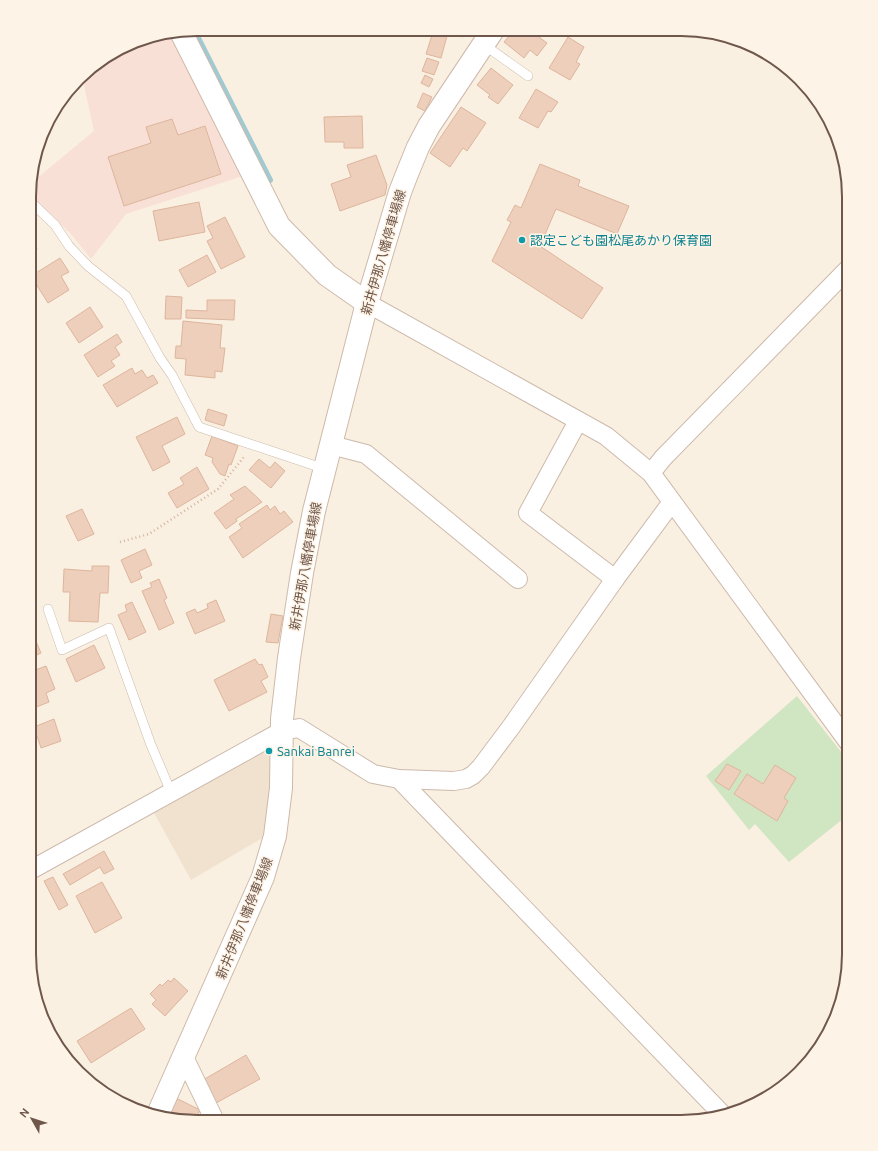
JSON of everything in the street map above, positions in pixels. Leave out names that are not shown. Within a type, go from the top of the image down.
[{"type":"main road","points":[[182,36],[279,226],[327,275],[367,303]]},
{"type":"main road","name":"新井伊那八幡停車場線","points":[[159,1111],[263,877],[275,836],[281,788],[282,731],[289,658],[302,573],[314,511],[367,303],[400,192],[418,147],[429,126],[488,37]]},
{"type":"street","points":[[651,473],[663,458],[842,275]]},
{"type":"street","points":[[367,303],[606,436],[651,473],[842,733]]},
{"type":"street","points":[[578,421],[528,513],[615,579]]},
{"type":"street","points":[[331,445],[366,454],[518,579]]},
{"type":"street","points":[[36,867],[282,731],[299,728],[372,774],[399,779],[454,781],[466,779],[473,775],[481,767],[511,727],[615,579],[672,502]]},
{"type":"street","points":[[399,779],[719,1111]]},
{"type":"street","points":[[184,1057],[212,1115]]},
{"type":"lane","points":[[488,37],[528,76]]},
{"type":"lane","points":[[36,207],[55,225],[69,246],[88,266],[126,296],[160,358],[172,375],[198,427],[325,468]]},
{"type":"lane","points":[[48,609],[62,650],[109,628],[151,745],[171,792]]},
{"type":"path","points":[[120,542],[149,534],[218,489],[254,445]]},
{"type":"shaded area","points":[[173,38],[243,176],[126,214],[91,259],[71,234],[36,200],[36,187],[37,178],[94,131],[83,83],[99,69],[126,53],[155,41]]},
{"type":"shaded area","points":[[260,752],[272,756],[266,836],[191,880],[154,813]]},
{"type":"green space","points":[[797,696],[842,753],[842,820],[789,862],[755,824],[749,830],[706,776]]},
{"type":"building","points":[[432,36],[447,36],[441,58],[426,54]]},
{"type":"building","points":[[509,36],[538,36],[547,43],[537,56],[530,50],[524,58],[504,42]]},
{"type":"building","points":[[568,37],[584,47],[576,62],[580,64],[570,80],[549,68]]},
{"type":"building","points":[[427,58],[439,62],[434,75],[422,71]]},
{"type":"building","points":[[491,68],[513,85],[498,104],[488,97],[490,95],[477,85]]},
{"type":"building","points":[[425,75],[433,79],[429,87],[421,83]]},
{"type":"building","points":[[536,89],[558,102],[551,112],[548,111],[538,128],[519,118]]},
{"type":"building","points":[[423,93],[432,97],[425,111],[417,107]]},
{"type":"building","points":[[461,107],[486,123],[467,151],[463,148],[450,167],[430,153]]},
{"type":"building","points":[[362,116],[363,148],[344,148],[344,142],[325,142],[324,117]]},
{"type":"building","points":[[172,119],[178,135],[205,126],[221,174],[124,206],[108,157],[151,143],[146,127]]},
{"type":"building","points":[[376,155],[387,185],[385,195],[340,211],[331,184],[351,177],[347,165]]},
{"type":"building","name":"認定こども園松尾あかり保育園","points":[[540,164],[580,180],[578,186],[629,206],[617,234],[556,209],[540,246],[603,288],[582,319],[492,261],[511,222],[507,220],[515,205],[521,208]]},
{"type":"building","points":[[199,202],[205,232],[159,241],[153,211]]},
{"type":"building","points":[[225,217],[245,257],[221,269],[207,241],[213,238],[207,226]]},
{"type":"building","points":[[207,255],[216,272],[188,287],[179,270]]},
{"type":"building","points":[[60,258],[69,272],[61,276],[69,290],[48,303],[36,284],[36,273]]},
{"type":"building","points":[[166,296],[182,297],[181,319],[165,319]]},
{"type":"building","points":[[207,300],[235,300],[234,320],[186,318],[186,310],[207,311]]},
{"type":"building","points":[[90,307],[103,327],[79,343],[66,323]]},
{"type":"building","points":[[183,321],[222,325],[220,348],[225,348],[222,372],[215,371],[215,378],[185,375],[186,359],[175,358],[176,346],[181,346]]},
{"type":"building","points":[[117,334],[122,342],[115,347],[120,355],[111,361],[115,366],[98,377],[84,355]]},
{"type":"building","points":[[132,368],[135,374],[142,370],[147,378],[153,375],[158,383],[117,407],[103,385]]},
{"type":"building","points":[[208,409],[227,415],[224,426],[205,420]]},
{"type":"building","points":[[177,417],[185,434],[162,446],[170,462],[153,471],[136,437]]},
{"type":"building","points":[[212,436],[238,446],[225,476],[220,474],[212,462],[213,458],[205,455]]},
{"type":"building","points":[[259,459],[270,468],[275,462],[285,471],[271,488],[249,470]]},
{"type":"building","points":[[197,467],[209,489],[177,508],[168,493],[184,484],[180,478]]},
{"type":"building","points":[[245,486],[262,502],[236,519],[237,521],[226,529],[214,513],[234,499],[230,495]]},
{"type":"building","points":[[267,505],[270,510],[275,506],[280,514],[284,511],[293,522],[243,558],[229,537],[242,528],[239,524]]},
{"type":"building","points":[[82,509],[94,534],[78,541],[66,516]]},
{"type":"building","points":[[145,549],[152,565],[139,571],[142,578],[131,583],[121,560]]},
{"type":"building","points":[[92,566],[109,566],[108,593],[100,593],[98,622],[69,621],[70,592],[63,592],[64,569],[92,571]]},
{"type":"building","points":[[159,579],[167,598],[164,600],[174,623],[159,630],[142,591],[152,587],[150,583]]},
{"type":"building","points":[[216,600],[225,621],[195,634],[186,613],[195,609],[197,613],[208,608],[207,604]]},
{"type":"building","points":[[132,602],[146,632],[129,640],[118,615],[127,611],[125,605]]},
{"type":"building","points":[[271,614],[283,616],[278,643],[266,642]]},
{"type":"building","points":[[36,641],[41,653],[36,655]]},
{"type":"building","points":[[94,645],[105,668],[76,682],[66,659]]},
{"type":"building","points":[[255,659],[259,665],[262,664],[268,677],[261,681],[267,692],[229,711],[214,680]]},
{"type":"building","points":[[46,666],[55,689],[46,693],[49,702],[36,707],[36,670]]},
{"type":"building","points":[[54,719],[61,741],[41,748],[36,733],[36,726]]},
{"type":"building","points":[[727,764],[741,771],[729,790],[715,781]]},
{"type":"building","points":[[775,765],[796,778],[784,798],[788,801],[777,821],[734,794],[747,774],[763,784]]},
{"type":"building","points":[[104,851],[114,869],[104,874],[100,867],[70,885],[63,874]]},
{"type":"building","points":[[53,877],[68,905],[59,910],[44,881]]},
{"type":"building","points":[[102,882],[122,918],[95,933],[76,896]]},
{"type":"building","points":[[174,978],[188,991],[165,1016],[152,1004],[156,1000],[150,994],[160,984],[162,986],[168,980],[171,982]]},
{"type":"building","points":[[131,1008],[145,1029],[91,1063],[77,1041]]},
{"type":"building","points":[[246,1055],[260,1079],[216,1103],[203,1080]]},
{"type":"building","points":[[176,1098],[200,1110],[198,1115],[169,1113]]},
{"type":"waterway","points":[[197,36],[270,180]]},
{"type":"place","name":"認定こども園松尾あかり保育園","points":[[522,240]]},
{"type":"place","name":"Sankai Banrei","points":[[269,751]]}]
